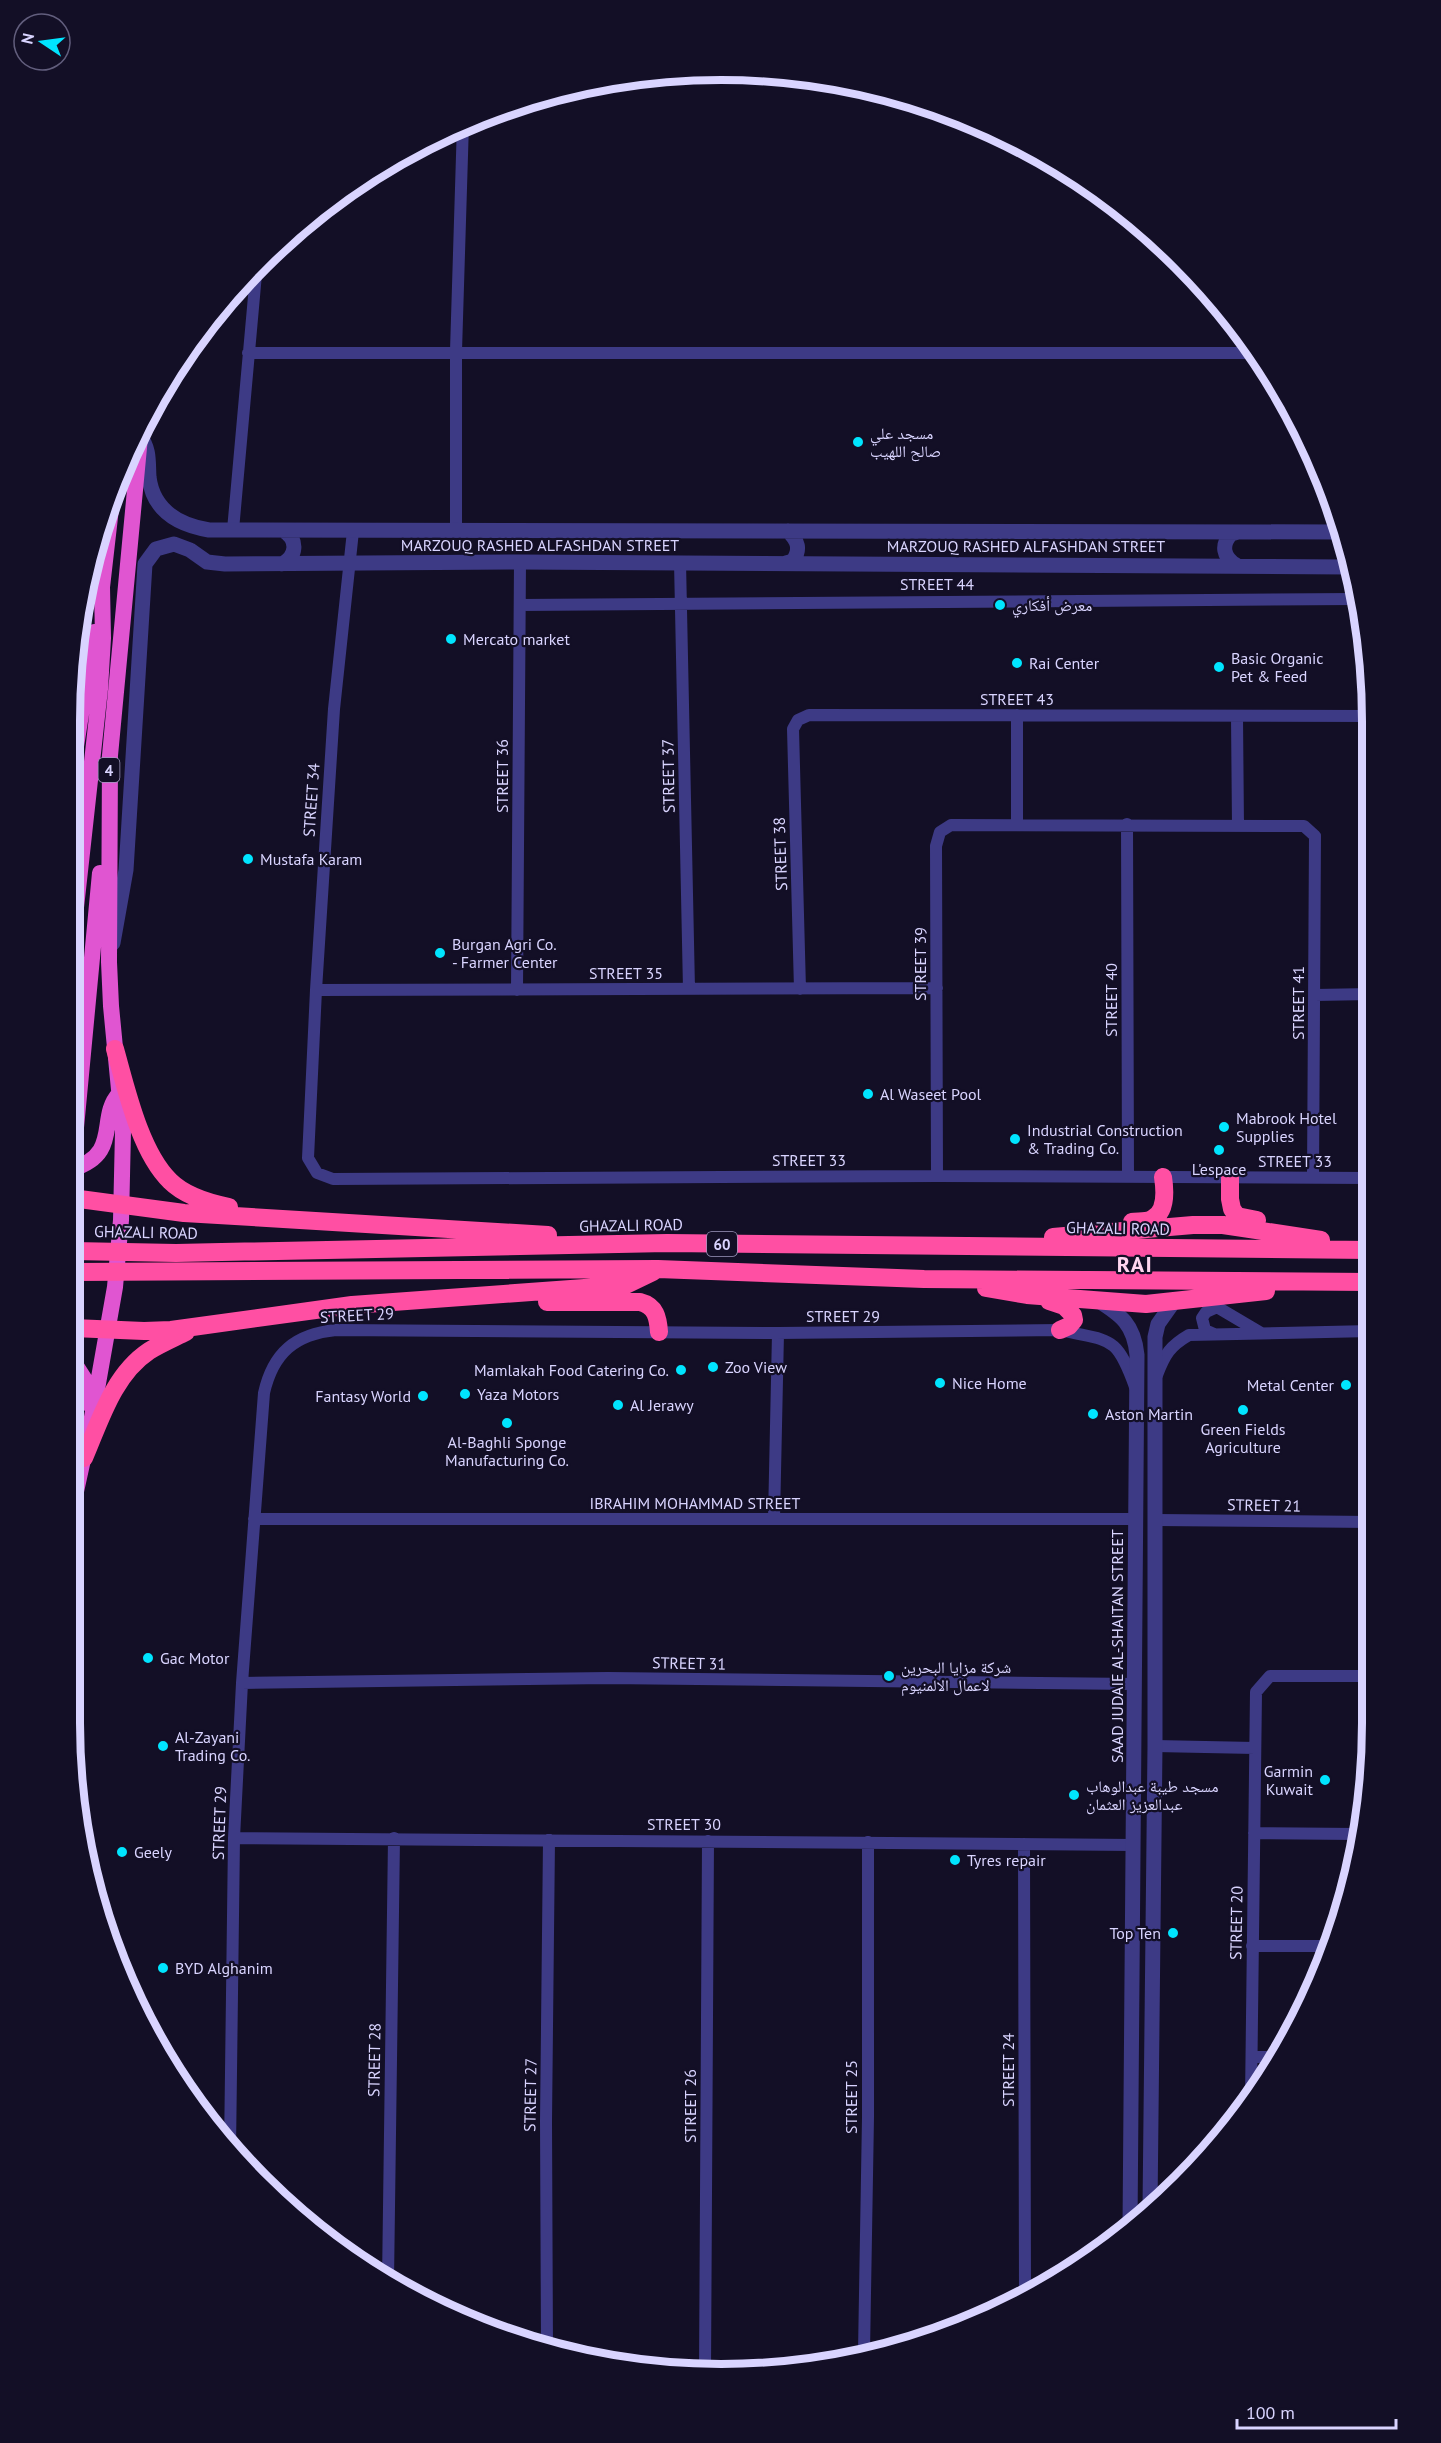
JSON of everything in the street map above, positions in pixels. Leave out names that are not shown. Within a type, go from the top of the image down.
[{"type":"highway","name":"4","points":[[80,1093],[139,453]]},
{"type":"highway","name":"4","points":[[80,871],[100,689],[103,638],[102,587],[108,532]]},
{"type":"highway","points":[[80,723],[102,587]]},
{"type":"highway","points":[[80,1477],[115,1287],[121,1212],[123,1131],[109,962],[110,757]]},
{"type":"highway","points":[[116,1049],[132,1109],[144,1139],[161,1170],[171,1182],[188,1194],[208,1202],[302,1219]]},
{"type":"highway","points":[[80,1166],[92,1159],[102,1146],[108,1129],[111,1107],[119,1093]]},
{"type":"highway","points":[[1080,1233],[1098,1227],[1152,1220],[1162,1206],[1165,1187],[1163,1177]]},
{"type":"highway","points":[[1230,1177],[1230,1199],[1232,1209],[1237,1216],[1293,1227],[1312,1239]]},
{"type":"highway","points":[[80,1200],[121,1212],[302,1219],[667,1243]]},
{"type":"highway","points":[[981,1246],[1080,1233],[1223,1225],[1362,1248]]},
{"type":"highway","name":"GHAZALI ROAD","points":[[80,1251],[176,1252],[667,1243],[1362,1249]]},
{"type":"highway","points":[[80,1328],[144,1331],[195,1327],[352,1305],[626,1285],[658,1269]]},
{"type":"highway","name":"60","points":[[80,1272],[658,1269],[924,1279],[1362,1282]]},
{"type":"highway","points":[[924,1279],[1027,1294],[1146,1304],[1362,1282]]},
{"type":"highway","points":[[1027,1294],[1070,1310],[1074,1315],[1074,1320],[1069,1326],[1060,1330]]},
{"type":"highway","points":[[500,1295],[542,1302],[640,1302],[647,1304],[656,1313],[659,1332]]},
{"type":"highway","points":[[84,1458],[110,1398],[126,1372],[149,1351],[195,1327]]},
{"type":"highway","points":[[80,1370],[89,1391],[84,1458]]},
{"type":"street","points":[[456,530],[456,351],[463,134]]},
{"type":"street","points":[[233,530],[255,280]]},
{"type":"street","points":[[248,353],[1245,352]]},
{"type":"street","name":"MARZOUQ RASHED ALFASHDAN STREET","points":[[143,443],[148,452],[152,491],[158,504],[182,524],[209,530],[1332,529]]},
{"type":"street","points":[[194,553],[195,540],[198,535],[209,530]]},
{"type":"street","points":[[282,564],[291,558],[294,548],[292,538],[284,531]]},
{"type":"street","name":"STREET 34","points":[[310,1108],[334,709],[353,531]]},
{"type":"street","points":[[786,563],[794,561],[798,554],[798,546],[788,531]]},
{"type":"street","points":[[1236,565],[1225,554],[1224,547],[1231,534],[1238,531]]},
{"type":"street","name":"MARZOUQ RASHED ALFASHDAN STREET","points":[[109,962],[126,870],[145,564],[156,549],[165,545],[183,547],[201,559],[212,563],[680,562],[1343,567]]},
{"type":"street","name":"STREET 36","points":[[517,990],[520,562]]},
{"type":"street","name":"STREET 37","points":[[680,562],[689,989]]},
{"type":"street","name":"STREET 44","points":[[520,604],[1350,599]]},
{"type":"street","name":"STREET 43","points":[[798,720],[809,715],[1362,716]]},
{"type":"street","points":[[1017,715],[1017,825]]},
{"type":"street","points":[[1237,717],[1238,826]]},
{"type":"street","name":"STREET 38","points":[[798,720],[793,729],[800,989]]},
{"type":"street","name":"STREET 39","points":[[937,1176],[936,846],[940,832],[951,825],[1126,824],[1304,826],[1311,830]]},
{"type":"street","name":"STREET 40","points":[[1126,824],[1128,1177]]},
{"type":"street","name":"STREET 41","points":[[1311,830],[1315,836],[1313,1178]]},
{"type":"street","name":"STREET 35","points":[[316,990],[937,988]]},
{"type":"street","points":[[1315,994],[1362,994]]},
{"type":"street","name":"STREET 33","points":[[310,1108],[308,1158],[317,1173],[333,1179],[937,1176],[1362,1178]]},
{"type":"street","name":"SAAD JUDAIE AL-SHAITAN STREET","points":[[1094,1299],[1123,1317],[1131,1330],[1137,1354],[1130,2215]]},
{"type":"street","points":[[1150,2198],[1157,1448],[1155,1337],[1158,1324],[1175,1300]]},
{"type":"street","points":[[1214,1334],[1205,1330],[1202,1318],[1206,1312],[1217,1307],[1262,1333]]},
{"type":"street","name":"STREET 29","points":[[230,2135],[234,1838],[242,1683],[264,1394],[268,1376],[282,1354],[302,1338],[319,1332],[336,1330],[778,1333],[1060,1330],[1099,1339],[1117,1347],[1124,1358],[1137,1392]]},
{"type":"street","points":[[1155,1378],[1163,1358],[1174,1343],[1189,1335],[1362,1331]]},
{"type":"street","points":[[774,1519],[778,1333]]},
{"type":"street","points":[[1136,1446],[1138,1452],[1147,1456],[1153,1454],[1157,1448]]},
{"type":"street","points":[[1136,1494],[1141,1486],[1148,1485],[1154,1489],[1156,1496]]},
{"type":"street","name":"IBRAHIM MOHAMMAD STREET","points":[[254,1518],[1136,1519]]},
{"type":"street","name":"STREET 21","points":[[1156,1520],[1362,1522]]},
{"type":"street","name":"STREET 20","points":[[1251,2081],[1256,1692],[1270,1676],[1362,1676]]},
{"type":"street","name":"STREET 31","points":[[242,1683],[608,1678],[1135,1684]]},
{"type":"street","points":[[1155,1746],[1255,1748]]},
{"type":"street","points":[[1254,1833],[1351,1834]]},
{"type":"street","name":"STREET 30","points":[[234,1838],[1134,1845]]},
{"type":"street","name":"STREET 28","points":[[388,2270],[394,1838]]},
{"type":"street","name":"STREET 27","points":[[547,2339],[546,2121],[549,1840]]},
{"type":"street","name":"STREET 26","points":[[705,2363],[708,1841]]},
{"type":"street","name":"STREET 25","points":[[864,2347],[868,2116],[868,1842]]},
{"type":"street","name":"STREET 24","points":[[1024,1844],[1025,2286]]},
{"type":"street","points":[[1252,1946],[1321,1946]]},
{"type":"street","points":[[1252,2057],[1267,2057]]},
{"type":"street","points":[[1131,2101],[1133,2107],[1139,2110],[1146,2108],[1150,2102]]},
{"type":"street","points":[[1129,2137],[1133,2132],[1139,2130],[1150,2136]]},
{"type":"place","name":"مسجد علي صالح اللهيب","points":[[858,442]]},
{"type":"place","name":"معرض أفكاري","points":[[1000,605]]},
{"type":"place","name":"Mercato market","points":[[451,639]]},
{"type":"place","name":"Rai Center","points":[[1017,663]]},
{"type":"place","name":"Basic Organic Pet & Feed","points":[[1219,667]]},
{"type":"place","name":"Mustafa Karam","points":[[248,859]]},
{"type":"place","name":"Burgan Agri Co. - Farmer Center","points":[[440,953]]},
{"type":"place","name":"Al Waseet Pool","points":[[868,1094]]},
{"type":"place","name":"Mabrook Hotel Supplies","points":[[1224,1127]]},
{"type":"place","name":"Industrial Construction & Trading Co.","points":[[1015,1139]]},
{"type":"place","name":"L'espace","points":[[1219,1150]]},
{"type":"place","name":"Zoo View","points":[[713,1367]]},
{"type":"place","name":"Mamlakah Food Catering Co.","points":[[681,1370]]},
{"type":"place","name":"Nice Home","points":[[940,1383]]},
{"type":"place","name":"Metal Center","points":[[1346,1385]]},
{"type":"place","name":"Yaza Motors","points":[[465,1394]]},
{"type":"place","name":"Fantasy World","points":[[423,1396]]},
{"type":"place","name":"Al Jerawy","points":[[618,1405]]},
{"type":"place","name":"Green Fields Agriculture","points":[[1243,1410]]},
{"type":"place","name":"Aston Martin","points":[[1093,1414]]},
{"type":"place","name":"Al-Baghli Sponge Manufacturing Co.","points":[[507,1423]]},
{"type":"place","name":"Gac Motor","points":[[148,1658]]},
{"type":"place","name":"شركة مزايا البحرين لاعمال الالمنيوم","points":[[889,1676]]},
{"type":"place","name":"Al-Zayani Trading Co.","points":[[163,1746]]},
{"type":"place","name":"Garmin Kuwait","points":[[1325,1780]]},
{"type":"place","name":"مسجد طيبة عبدالوهاب عبدالعزيز العثمان","points":[[1074,1795]]},
{"type":"place","name":"Geely","points":[[122,1852]]},
{"type":"place","name":"Tyres repair","points":[[955,1860]]},
{"type":"place","name":"Top Ten","points":[[1173,1933]]},
{"type":"place","name":"BYD Alghanim","points":[[163,1968]]},
{"type":"district","name":"RAI","points":[[1135,1264]]}]
